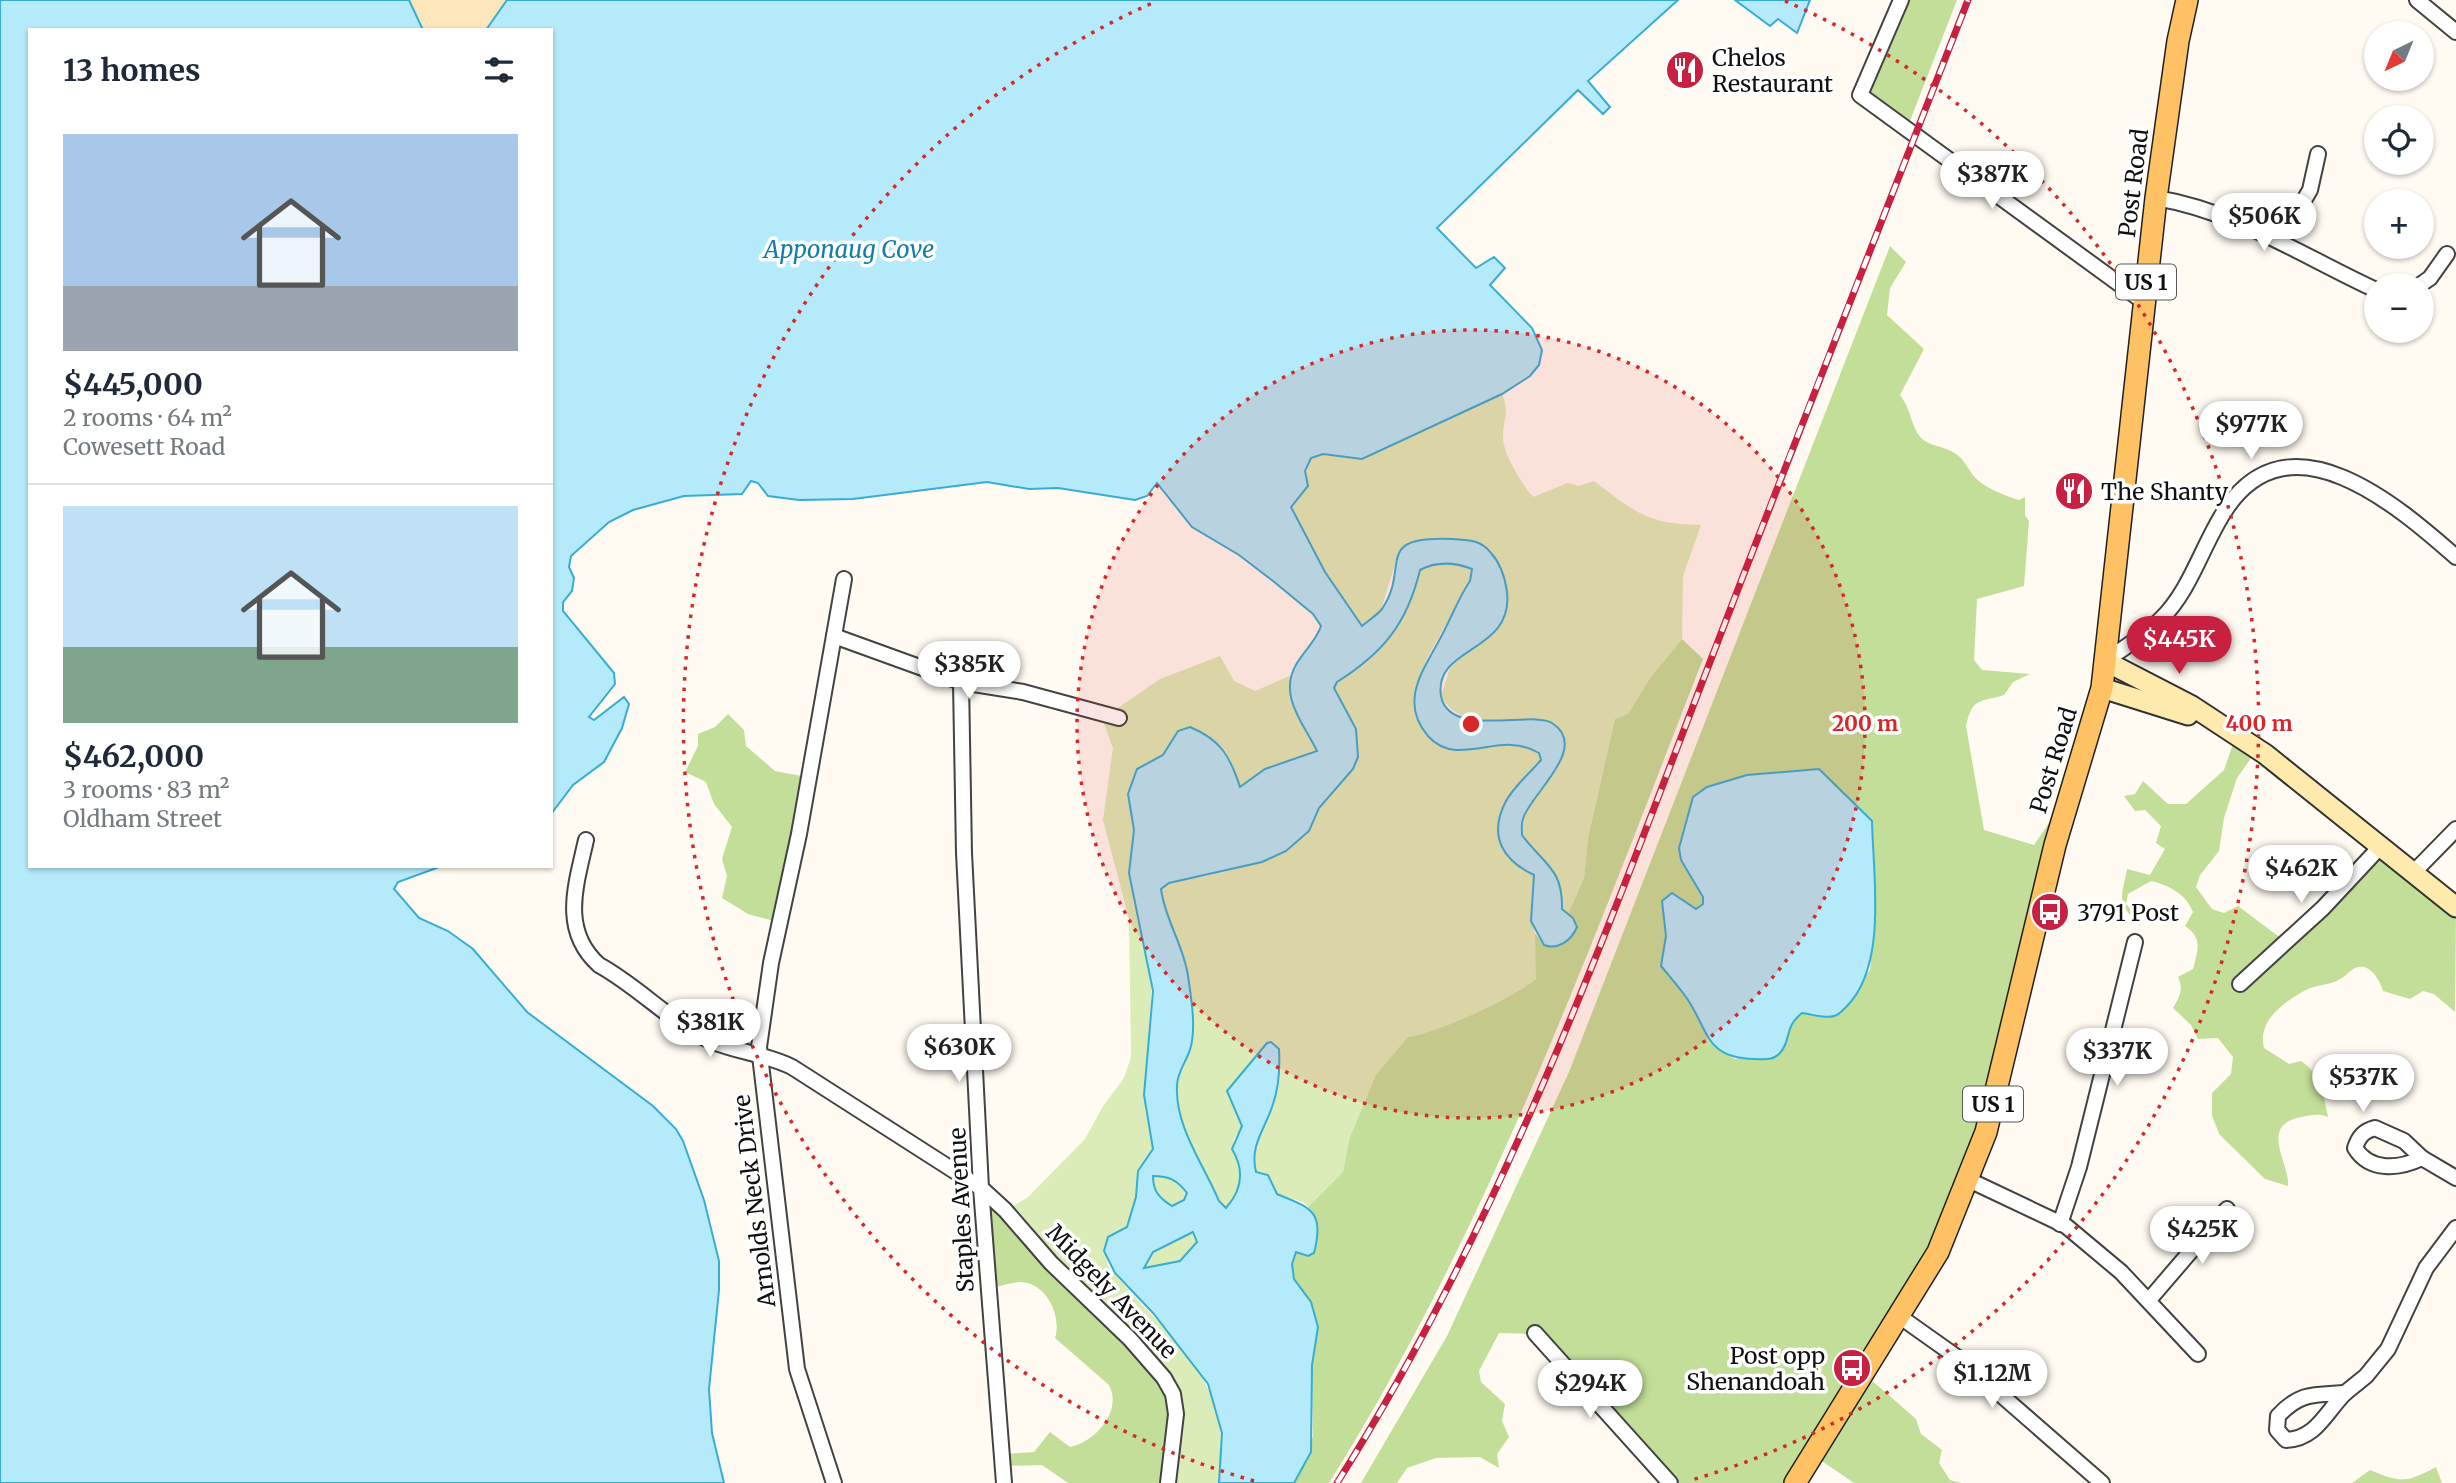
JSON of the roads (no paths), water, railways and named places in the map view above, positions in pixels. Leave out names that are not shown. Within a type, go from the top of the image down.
[{"type":"main road","name":"Post Road","points":[[1796,1483],[1938,1252],[1986,1132],[2055,845],[2102,688],[2156,198],[2178,41],[2188,0]]},
{"type":"main road","points":[[2105,661],[2192,706],[2230,731],[2456,908]]},
{"type":"main road","points":[[2102,688],[2230,731]]},
{"type":"street","points":[[1901,0],[1860,94],[2144,302]]},
{"type":"street","points":[[2417,0],[2456,32]]},
{"type":"street","points":[[2280,241],[2310,190],[2318,154]]},
{"type":"street","points":[[2156,198],[2208,211],[2280,241],[2364,284]]},
{"type":"street","points":[[2434,273],[2447,254]]},
{"type":"street","points":[[2105,661],[2162,618],[2226,508],[2249,481],[2275,470],[2319,468],[2347,477],[2396,509],[2456,557]]},
{"type":"street","name":"Arnolds Neck Drive","points":[[834,1483],[797,1368],[760,1055],[760,1028],[799,834],[844,579]]},
{"type":"street","points":[[834,636],[961,682],[1024,692],[1119,719]]},
{"type":"street","name":"Staples Avenue","points":[[961,682],[964,853],[981,1188],[1003,1483]]},
{"type":"street","points":[[2413,873],[2456,830]]},
{"type":"street","name":"Midgely Avenue","points":[[586,840],[574,915],[575,932],[585,951],[600,965],[698,1034],[724,1046],[771,1057],[799,1071],[981,1188],[1005,1210],[1051,1263],[1130,1339],[1164,1378],[1176,1404],[1168,1483]]},
{"type":"street","points":[[2240,984],[2323,908],[2380,847]]},
{"type":"street","points":[[2060,1224],[2079,1167],[2135,942]]},
{"type":"street","points":[[2422,1158],[2456,1178]]},
{"type":"street","points":[[1969,1180],[2060,1224],[2120,1272],[2198,1354]]},
{"type":"street","points":[[2149,1300],[2227,1209]]},
{"type":"street","points":[[2346,1393],[2303,1396],[2292,1400],[2278,1416],[2277,1430],[2286,1440],[2299,1440],[2309,1434],[2346,1393],[2367,1376],[2388,1349],[2426,1268],[2456,1228]]},
{"type":"street","points":[[1899,1316],[1961,1360],[2102,1483]]},
{"type":"street","points":[[1535,1333],[1670,1483]]},
{"type":"water","points":[[0,0],[409,0],[422,28],[28,28],[28,868],[436,868],[398,882],[394,889],[419,918],[448,931],[473,949],[527,1012],[653,1106],[676,1129],[683,1141],[704,1200],[719,1261],[719,1290],[709,1389],[712,1433],[724,1483],[0,1483]]},
{"type":"water","name":"Apponaug Cove","points":[[507,0],[1678,0],[1588,81],[1610,107],[1603,114],[1578,90],[1437,228],[1476,268],[1494,257],[1505,268],[1490,285],[1532,328],[1542,350],[1539,365],[1530,376],[1502,394],[1362,459],[1323,454],[1311,458],[1305,471],[1308,486],[1291,507],[1325,572],[1362,626],[1382,609],[1390,594],[1398,557],[1402,548],[1411,542],[1453,539],[1474,542],[1483,545],[1497,562],[1506,586],[1506,612],[1499,627],[1487,639],[1449,667],[1442,680],[1441,696],[1447,709],[1459,717],[1492,721],[1542,720],[1552,723],[1562,733],[1565,745],[1562,758],[1528,809],[1522,821],[1522,835],[1556,875],[1562,909],[1573,918],[1577,927],[1568,940],[1559,945],[1544,945],[1531,921],[1534,875],[1514,863],[1499,837],[1500,815],[1505,803],[1541,760],[1539,753],[1518,745],[1448,749],[1431,739],[1419,723],[1415,710],[1418,684],[1470,581],[1472,569],[1452,564],[1433,565],[1420,570],[1408,606],[1391,635],[1368,660],[1337,682],[1334,688],[1356,729],[1358,757],[1353,769],[1319,808],[1309,831],[1286,851],[1262,862],[1169,883],[1161,889],[1166,911],[1186,965],[1192,1011],[1191,1046],[1177,1081],[1181,1116],[1185,1131],[1219,1201],[1226,1208],[1239,1186],[1239,1164],[1232,1149],[1242,1126],[1227,1091],[1267,1043],[1271,1042],[1279,1049],[1277,1091],[1256,1145],[1256,1172],[1268,1175],[1277,1194],[1307,1208],[1316,1220],[1318,1228],[1314,1253],[1308,1256],[1296,1252],[1292,1264],[1294,1279],[1311,1302],[1318,1327],[1312,1365],[1311,1452],[1294,1483],[1219,1483],[1222,1433],[1208,1384],[1153,1313],[1115,1273],[1104,1251],[1108,1237],[1127,1227],[1136,1197],[1138,1171],[1153,1149],[1144,1095],[1153,991],[1129,873],[1134,830],[1128,794],[1137,769],[1163,755],[1178,731],[1190,727],[1201,732],[1223,750],[1240,787],[1265,769],[1317,751],[1295,709],[1290,686],[1297,663],[1321,626],[1313,614],[1239,555],[1192,527],[1157,483],[1147,496],[1135,500],[1058,488],[1029,489],[987,482],[853,499],[799,500],[768,496],[758,483],[751,481],[742,494],[684,496],[633,510],[609,522],[571,556],[569,567],[574,578],[572,591],[563,602],[563,611],[614,673],[615,684],[589,717],[594,720],[624,697],[629,704],[622,728],[604,762],[573,785],[553,811],[553,28],[487,28]],"holes":[[[1153,1176],[1176,1182],[1187,1193],[1184,1200],[1172,1206],[1158,1194]],[[1193,1232],[1197,1242],[1180,1261],[1144,1268],[1153,1252]]]},
{"type":"water","points":[[1735,0],[1810,0],[1797,33],[1778,19],[1770,26]]},
{"type":"water","points":[[1819,769],[1872,821],[1875,919],[1868,968],[1859,989],[1839,1014],[1826,1017],[1802,1013],[1792,1024],[1783,1049],[1776,1056],[1764,1059],[1726,1054],[1711,1041],[1688,1000],[1661,966],[1666,936],[1662,901],[1672,893],[1696,909],[1703,904],[1703,897],[1681,860],[1679,848],[1693,797],[1707,787],[1747,775]]},
{"type":"railway","points":[[1337,1483],[1393,1389],[1445,1292],[1493,1194],[1581,994],[1968,0]]},
{"type":"place","name":"Chelos Restaurant","points":[[1685,70]]},
{"type":"place","name":"The Shanty","points":[[2074,491]]},
{"type":"place","name":"3791 Post","points":[[2050,912]]},
{"type":"place","name":"Post opp Shenandoah","points":[[1852,1368]]}]
